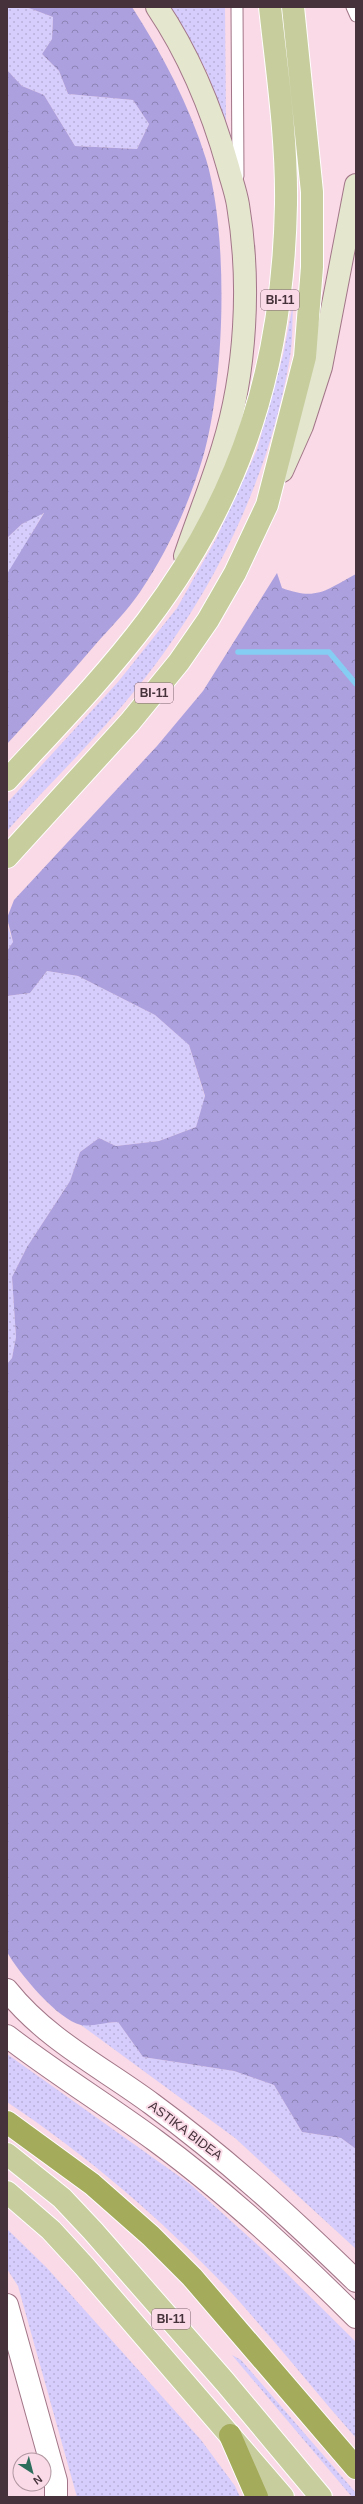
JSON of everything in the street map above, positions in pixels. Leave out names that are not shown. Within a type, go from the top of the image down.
[{"type":"highway","points":[[7,2122],[92,2184],[151,2236],[192,2277],[356,2468]]},
{"type":"highway","points":[[230,2435],[257,2497]]},
{"type":"main road","name":"BI-11","points":[[7,780],[109,669],[147,620],[180,572],[226,494],[239,462],[268,366],[280,297],[286,202],[280,100],[270,7]]},
{"type":"main road","name":"BI-11","points":[[7,856],[130,722],[180,662],[208,620],[235,573],[266,505],[305,357],[312,267],[312,192],[293,7]]},
{"type":"main road","name":"BI-11","points":[[7,2154],[62,2198],[94,2231],[225,2382],[321,2497]]},
{"type":"main road","name":"BI-11","points":[[7,2192],[56,2235],[283,2497]]},
{"type":"street","points":[[157,7],[178,40],[202,90],[218,129],[238,204],[244,261],[244,309],[236,386],[223,447],[180,572]]},
{"type":"street","points":[[266,505],[302,426],[320,366],[356,185]]},
{"type":"street","name":"ASTIKA BIDEA","points":[[7,1990],[47,2032],[151,2103],[232,2165],[292,2219],[356,2281]]},
{"type":"street","name":"ASTIKA BIDEA","points":[[7,2036],[156,2141],[216,2188],[300,2261],[356,2317]]},
{"type":"street","points":[[7,2305],[56,2481],[56,2497]]},
{"type":"lane","points":[[238,7],[238,204]]},
{"type":"lane","points":[[352,7],[356,16]]},
{"type":"shaded area","points":[[7,7],[26,7],[53,17],[52,39],[42,54],[59,71],[68,94],[133,100],[149,124],[137,149],[75,146],[44,95],[22,86],[7,70]]},
{"type":"shaded area","points":[[170,7],[225,7],[226,125],[207,72]]},
{"type":"shaded area","points":[[293,304],[290,357],[280,406],[266,454],[228,547],[204,591],[177,634],[148,674],[103,728],[7,831],[7,803],[118,682],[177,608],[216,539],[257,450],[283,355]]},
{"type":"shaded area","points":[[44,512],[9,573],[7,574],[7,538],[22,524]]},
{"type":"shaded area","points":[[7,924],[13,942],[7,951]]},
{"type":"shaded area","points":[[47,971],[78,976],[155,1015],[189,1045],[205,1097],[196,1127],[159,1141],[116,1146],[99,1138],[80,1152],[70,1181],[27,1247],[12,1277],[16,1337],[12,1358],[7,1364],[7,996],[30,993]]},
{"type":"shaded area","points":[[118,2022],[143,2057],[234,2071],[274,2085],[302,2132],[341,2138],[356,2149],[356,2249],[235,2138],[81,2025]]},
{"type":"shaded area","points":[[7,2054],[190,2184],[262,2249],[356,2342],[356,2438],[244,2307],[203,2263],[150,2213],[95,2166],[7,2102]]},
{"type":"shaded area","points":[[7,2229],[47,2268],[201,2440],[235,2486],[240,2497],[77,2497],[18,2286],[7,2269]]},
{"type":"shaded area","points":[[232,2355],[241,2360],[356,2493],[356,2497],[352,2497]]},
{"type":"green space","points":[[26,7],[132,7],[154,43],[183,99],[199,139],[206,159],[213,191],[218,227],[221,267],[220,349],[216,389],[203,457],[184,510],[169,544],[130,606],[7,744],[7,574],[44,513],[22,524],[7,538],[7,70],[22,86],[44,95],[75,146],[137,149],[149,124],[133,100],[68,94],[59,71],[42,54],[52,39],[53,17]]},
{"type":"green space","points":[[277,573],[282,588],[304,594],[313,594],[329,589],[356,574],[356,2149],[341,2138],[302,2132],[274,2085],[234,2071],[143,2057],[118,2022],[81,2025],[72,2021],[50,2005],[29,1983],[7,1952],[7,1364],[12,1358],[16,1337],[12,1277],[27,1247],[70,1181],[80,1152],[99,1138],[116,1146],[159,1141],[196,1127],[205,1096],[189,1045],[155,1015],[78,976],[47,971],[30,993],[7,996],[7,951],[13,942],[7,918],[14,900],[157,746],[203,691]]},
{"type":"waterway","points":[[238,652],[329,652],[356,684]]}]
